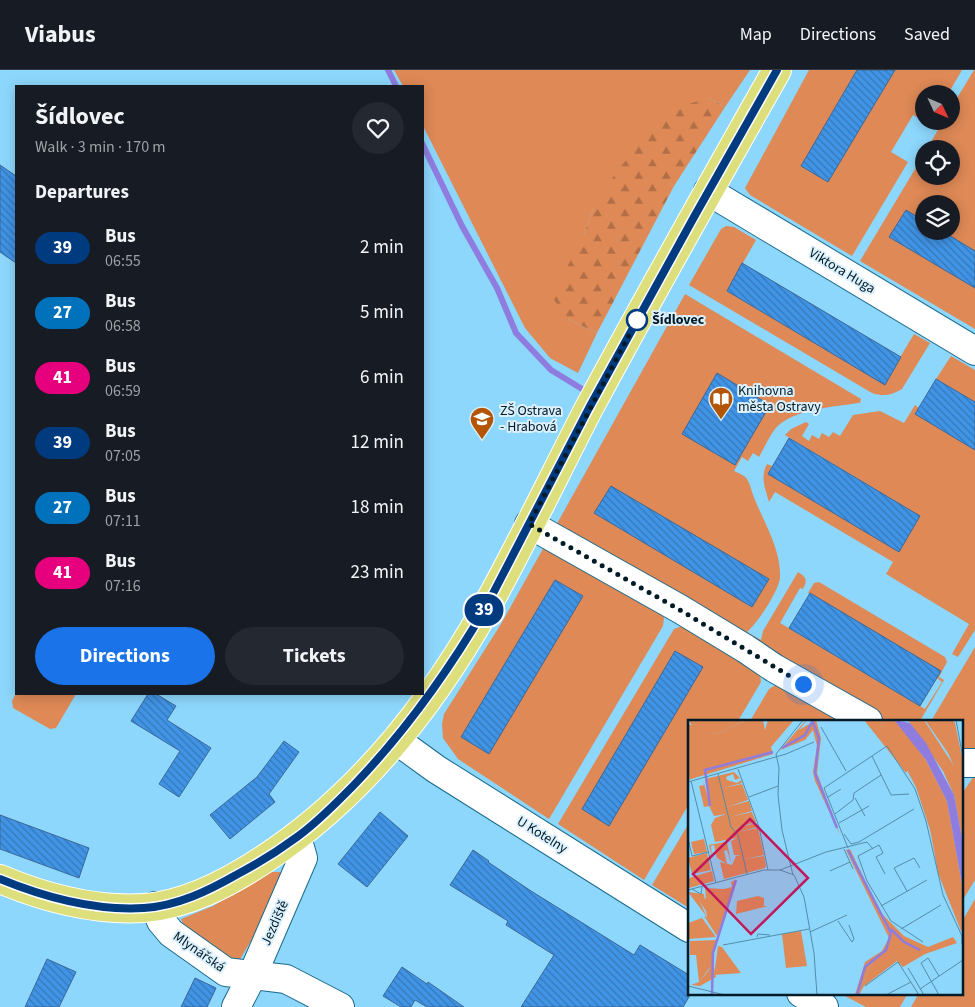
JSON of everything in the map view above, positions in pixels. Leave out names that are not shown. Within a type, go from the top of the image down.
[{"type":"main road","points":[[0,879],[45,896],[78,904],[110,908],[155,906],[189,898],[221,884],[252,867],[297,837],[336,803],[396,740],[426,701],[471,633],[596,396],[708,191],[777,70]]},
{"type":"street","name":"Viktora Huga","points":[[708,191],[975,351]]},
{"type":"street","points":[[529,524],[680,610],[774,668],[866,720]]},
{"type":"street","name":"U Kotelny","points":[[396,740],[436,769],[688,927]]},
{"type":"street","points":[[962,762],[975,763]]},
{"type":"street","name":"Jezdiště","points":[[236,1007],[252,976],[303,858],[297,837]]},
{"type":"street","name":"Mlynářská","points":[[155,906],[160,921],[171,933],[226,972],[286,979],[340,1007]]},
{"type":"street","points":[[803,994],[824,1007]]},
{"type":"green space","points":[[394,70],[750,70],[725,107],[709,98],[594,207],[584,234],[568,319],[597,333],[578,373],[550,358],[525,328],[424,128],[424,85],[402,85]]},
{"type":"green space","points":[[809,70],[962,70],[953,85],[915,85],[915,116],[913,115],[891,152],[908,162],[852,256],[750,195],[745,188]]},
{"type":"green space","points":[[975,70],[975,329],[860,261],[915,169],[915,185],[960,185],[960,140],[932,140],[938,130],[960,130],[960,93]]},
{"type":"green space","points":[[709,98],[725,107],[674,186],[597,333],[568,319],[552,297],[584,234],[594,207],[617,171],[656,125],[688,104]]},
{"type":"green space","points":[[726,226],[734,227],[756,240],[727,291],[884,384],[914,334],[930,343],[902,389],[887,395],[872,393],[689,285],[721,229]]},
{"type":"green space","points":[[685,294],[861,399],[860,403],[814,410],[782,422],[775,429],[759,457],[753,453],[748,461],[742,457],[734,471],[744,476],[748,481],[772,537],[780,567],[779,582],[772,598],[747,632],[761,640],[763,631],[798,572],[805,579],[805,586],[803,589],[800,588],[780,623],[925,709],[942,682],[937,678],[941,671],[808,593],[814,583],[819,582],[945,657],[947,662],[939,677],[944,680],[921,720],[751,720],[769,689],[777,684],[760,673],[761,682],[739,720],[688,720],[688,806],[644,880],[558,824],[674,629],[682,626],[662,614],[664,618],[663,626],[549,819],[458,759],[443,738],[442,724],[444,714],[501,624]]},
{"type":"green space","points":[[951,356],[975,370],[975,402],[936,379]]},
{"type":"green space","points":[[915,405],[919,408],[916,414],[975,450],[975,630],[958,657],[952,654],[969,624],[886,574],[893,562],[775,492],[769,502],[764,483],[764,473],[767,464],[772,466],[768,474],[899,551],[920,516],[785,435],[791,429],[806,422],[809,424],[802,436],[809,441],[812,435],[819,439],[822,433],[829,437],[833,432],[840,436],[853,415],[880,411],[904,423]]},
{"type":"green space","points":[[975,647],[975,880],[962,901],[962,794],[974,776],[962,778],[962,720],[932,720]]},
{"type":"green space","points":[[15,695],[75,695],[56,728],[50,729],[13,708],[12,701]]},
{"type":"green space","points":[[688,825],[688,907],[652,885]]},
{"type":"green space","points":[[270,872],[282,872],[258,929],[236,966],[187,933],[181,919],[213,906]]},
{"type":"green space","points":[[975,899],[975,1007],[911,1007],[918,994],[962,994],[962,921]]},
{"type":"green space","points":[[907,994],[900,1007],[866,1007],[843,995]]},
{"type":"building","points":[[857,70],[895,70],[828,182],[801,166]]},
{"type":"building","points":[[0,165],[15,175],[15,262],[0,252]]},
{"type":"building","points":[[906,210],[915,216],[915,240],[957,240],[975,251],[975,288],[889,237]]},
{"type":"building","points":[[742,263],[901,357],[885,385],[727,291]]},
{"type":"building","points":[[717,373],[770,405],[735,465],[682,434]]},
{"type":"building","points":[[936,379],[975,402],[975,450],[915,414]]},
{"type":"building","points":[[789,438],[920,516],[899,552],[768,474]]},
{"type":"building","points":[[611,486],[769,579],[752,607],[594,513]]},
{"type":"building","points":[[555,580],[583,596],[489,754],[461,737]]},
{"type":"building","points":[[810,593],[941,671],[920,706],[789,628]]},
{"type":"building","points":[[675,651],[703,667],[609,826],[582,809]]},
{"type":"building","points":[[147,695],[158,695],[176,706],[167,720],[211,748],[179,797],[159,784],[180,751],[131,721]]},
{"type":"building","points":[[284,741],[299,752],[269,794],[275,802],[230,839],[210,815],[257,777]]},
{"type":"building","points":[[380,812],[408,836],[367,887],[338,864]]},
{"type":"building","points":[[0,815],[89,848],[79,878],[0,849]]},
{"type":"building","points":[[473,850],[531,891],[634,955],[640,945],[688,974],[689,997],[683,1007],[521,1007],[554,955],[506,925],[508,921],[450,885]]},
{"type":"building","points":[[47,959],[76,972],[59,1007],[25,1007]]},
{"type":"building","points":[[402,967],[464,1007],[427,1007],[415,1000],[411,1007],[401,1007],[383,996]]},
{"type":"building","points":[[195,978],[216,988],[207,1007],[181,1007]]},
{"type":"waterway","points":[[388,70],[396,85]]},
{"type":"waterway","points":[[424,147],[462,226],[497,288],[516,333],[551,370],[587,392]]},
{"type":"bus line","name":"39","points":[[0,879],[45,896],[78,904],[110,908],[145,908],[165,904],[189,898],[221,884],[252,867],[297,837],[336,803],[396,740],[426,701],[471,633],[589,408],[777,70]]},
{"type":"place","name":"Šídlovec","points":[[637,320]]},
{"type":"place","name":"Knihovna města Ostravy","points":[[721,420]]},
{"type":"place","name":"ZŠ Ostrava - Hrabová","points":[[482,440]]},
{"type":"route","points":[[637,320],[529,524],[680,610],[803,684]]}]
